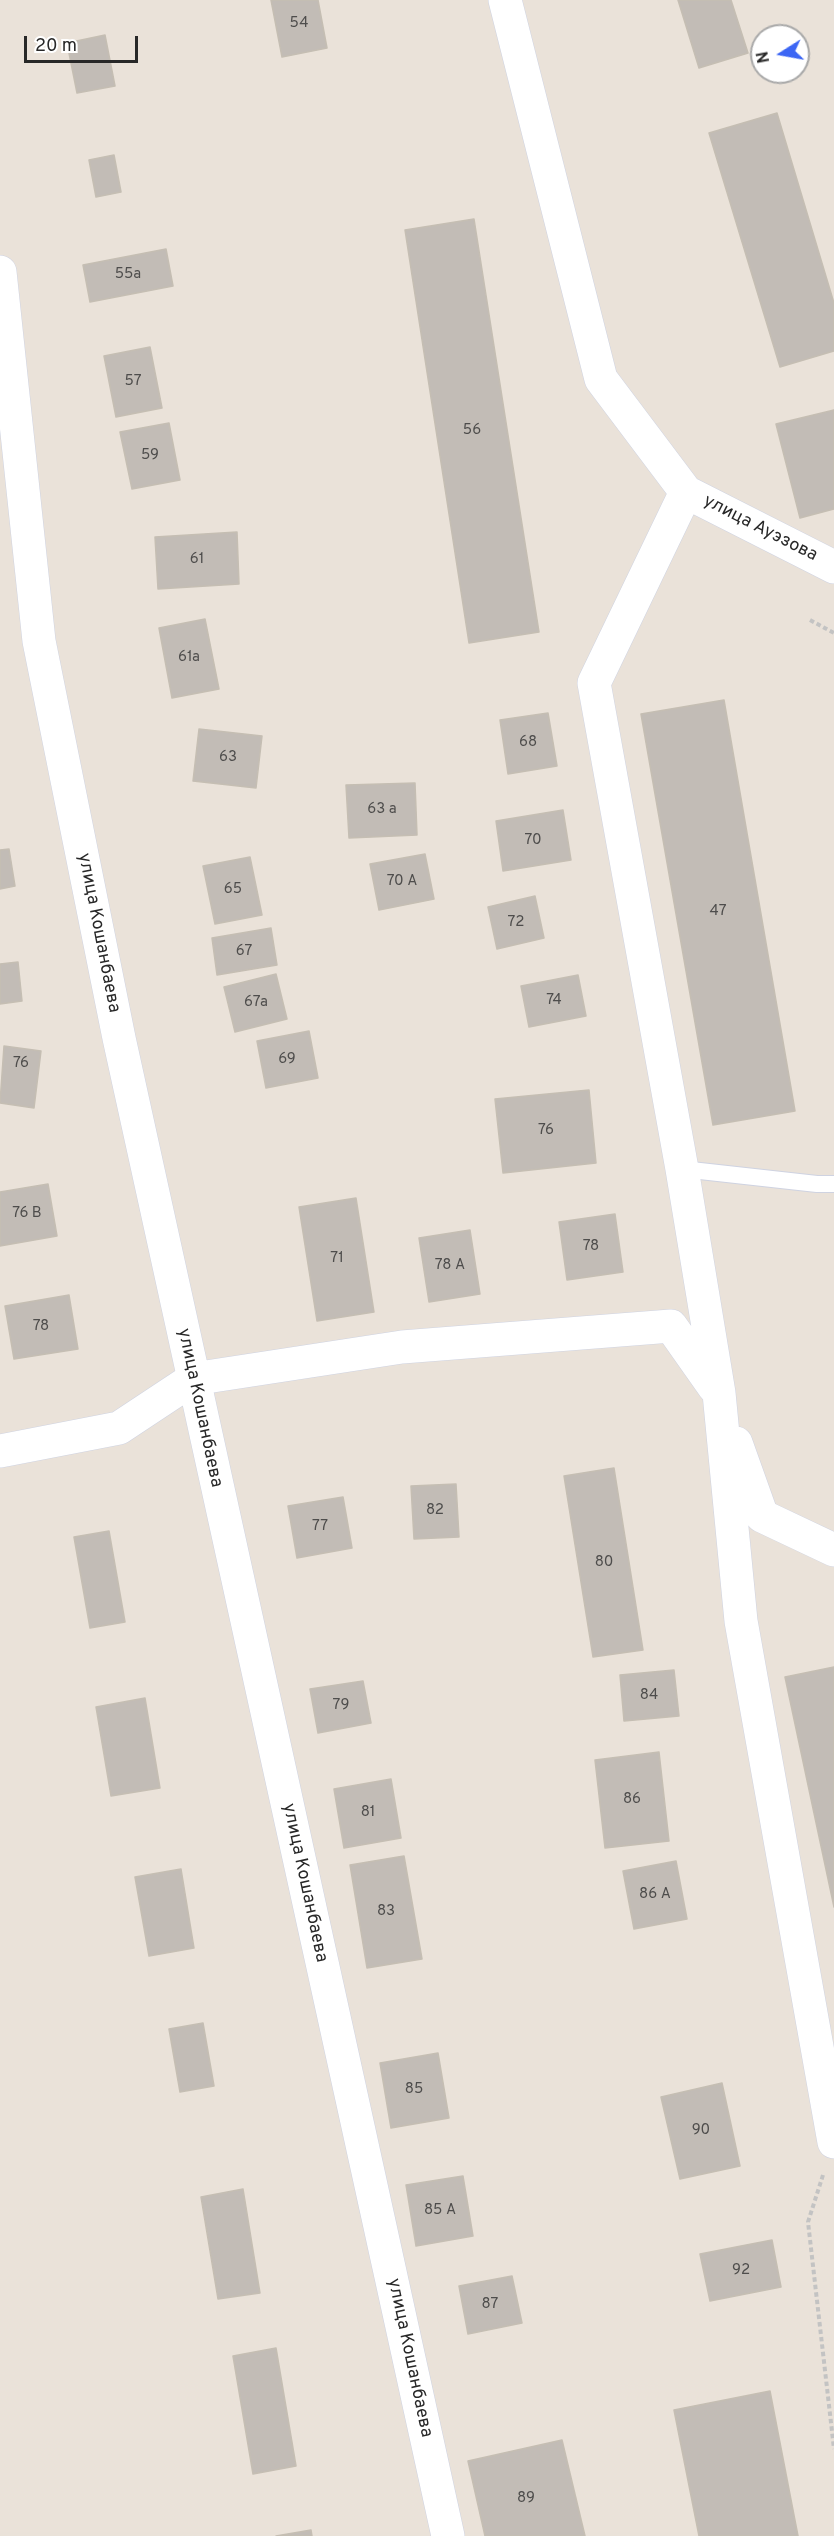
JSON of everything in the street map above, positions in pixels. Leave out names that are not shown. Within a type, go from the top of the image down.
[{"type":"street","points":[[505,0],[601,379],[686,492],[594,683],[682,1169],[719,1393],[741,1621],[834,2142]]},
{"type":"street","name":"улица Кошанбаева","points":[[0,272],[39,641],[118,1038],[448,2536]]},
{"type":"street","name":"улица Ауэзова","points":[[686,492],[834,567]]},
{"type":"street","points":[[0,1451],[119,1428],[193,1379],[402,1347],[672,1326],[719,1393],[762,1516],[834,1550]]},
{"type":"lane","points":[[682,1169],[834,1184]]},
{"type":"path","points":[[810,620],[834,633]]},
{"type":"path","points":[[834,2142],[807,2222],[834,2449]]},
{"type":"building","points":[[271,0],[318,0],[327,48],[282,57]]},
{"type":"building","points":[[678,0],[731,0],[748,53],[699,68]]},
{"type":"building","points":[[105,35],[115,86],[77,93],[67,43]]},
{"type":"building","points":[[777,113],[834,303],[834,351],[780,367],[709,133]]},
{"type":"building","points":[[114,155],[121,192],[96,197],[89,160]]},
{"type":"building","points":[[474,219],[539,632],[469,643],[405,230]]},
{"type":"building","points":[[166,249],[173,286],[90,302],[83,265]]},
{"type":"building","points":[[150,347],[162,408],[116,417],[104,356]]},
{"type":"building","points":[[834,410],[834,509],[800,518],[776,424]]},
{"type":"building","points":[[169,423],[180,480],[132,489],[120,432]]},
{"type":"building","points":[[237,532],[239,584],[158,589],[155,537]]},
{"type":"building","points":[[205,619],[219,689],[172,698],[159,628]]},
{"type":"building","points":[[724,700],[795,1111],[713,1125],[641,714]]},
{"type":"building","points":[[548,713],[557,766],[508,774],[500,720]]},
{"type":"building","points":[[199,729],[262,736],[256,788],[193,781]]},
{"type":"building","points":[[415,783],[417,835],[349,838],[346,785]]},
{"type":"building","points":[[563,810],[571,860],[503,871],[496,821]]},
{"type":"building","points":[[9,849],[15,886],[0,889],[0,850]]},
{"type":"building","points":[[425,854],[434,899],[379,910],[370,864]]},
{"type":"building","points":[[250,857],[262,915],[215,924],[203,866]]},
{"type":"building","points":[[535,896],[544,938],[497,949],[488,907]]},
{"type":"building","points":[[271,928],[277,965],[217,975],[212,938]]},
{"type":"building","points":[[18,962],[22,1001],[0,1004],[0,964]]},
{"type":"building","points":[[276,974],[287,1019],[235,1032],[224,987]]},
{"type":"building","points":[[578,975],[586,1016],[529,1027],[521,986]]},
{"type":"building","points":[[309,1031],[318,1078],[266,1088],[257,1041]]},
{"type":"building","points":[[4,1046],[41,1051],[34,1108],[0,1103]]},
{"type":"building","points":[[589,1090],[596,1163],[503,1173],[495,1099]]},
{"type":"building","points":[[48,1184],[57,1236],[0,1246],[0,1192]]},
{"type":"building","points":[[356,1198],[374,1312],[317,1321],[299,1207]]},
{"type":"building","points":[[615,1214],[623,1272],[567,1280],[559,1222]]},
{"type":"building","points":[[470,1230],[480,1294],[429,1302],[419,1238]]},
{"type":"building","points":[[69,1295],[78,1349],[14,1359],[5,1306]]},
{"type":"building","points":[[614,1468],[643,1650],[593,1657],[564,1476]]},
{"type":"building","points":[[456,1484],[459,1537],[414,1539],[411,1486]]},
{"type":"building","points":[[343,1497],[352,1548],[297,1558],[288,1506]]},
{"type":"building","points":[[109,1531],[125,1622],[90,1628],[74,1537]]},
{"type":"building","points":[[834,1667],[834,1907],[785,1677]]},
{"type":"building","points":[[674,1670],[679,1716],[624,1721],[620,1675]]},
{"type":"building","points":[[363,1681],[371,1723],[318,1733],[310,1689]]},
{"type":"building","points":[[145,1698],[160,1788],[111,1796],[96,1707]]},
{"type":"building","points":[[659,1752],[669,1841],[605,1848],[595,1760]]},
{"type":"building","points":[[391,1779],[401,1838],[344,1848],[334,1789]]},
{"type":"building","points":[[404,1856],[422,1959],[367,1968],[350,1865]]},
{"type":"building","points":[[676,1861],[687,1919],[634,1929],[623,1871]]},
{"type":"building","points":[[181,1869],[194,1948],[149,1956],[135,1877]]},
{"type":"building","points":[[203,2023],[214,2086],[180,2092],[169,2029]]},
{"type":"building","points":[[438,2053],[449,2118],[391,2128],[380,2063]]},
{"type":"building","points":[[722,2083],[740,2166],[680,2179],[661,2097]]},
{"type":"building","points":[[463,2176],[473,2236],[416,2246],[406,2185]]},
{"type":"building","points":[[243,2189],[260,2293],[218,2299],[201,2197]]},
{"type":"building","points":[[772,2240],[781,2287],[710,2301],[700,2254]]},
{"type":"building","points":[[512,2276],[522,2323],[468,2334],[459,2286]]},
{"type":"building","points":[[276,2348],[296,2466],[253,2474],[233,2356]]},
{"type":"building","points":[[770,2391],[798,2536],[699,2536],[674,2410]]},
{"type":"building","points":[[562,2440],[585,2536],[485,2536],[468,2461]]},
{"type":"building","points":[[311,2530],[312,2536],[276,2536]]}]
